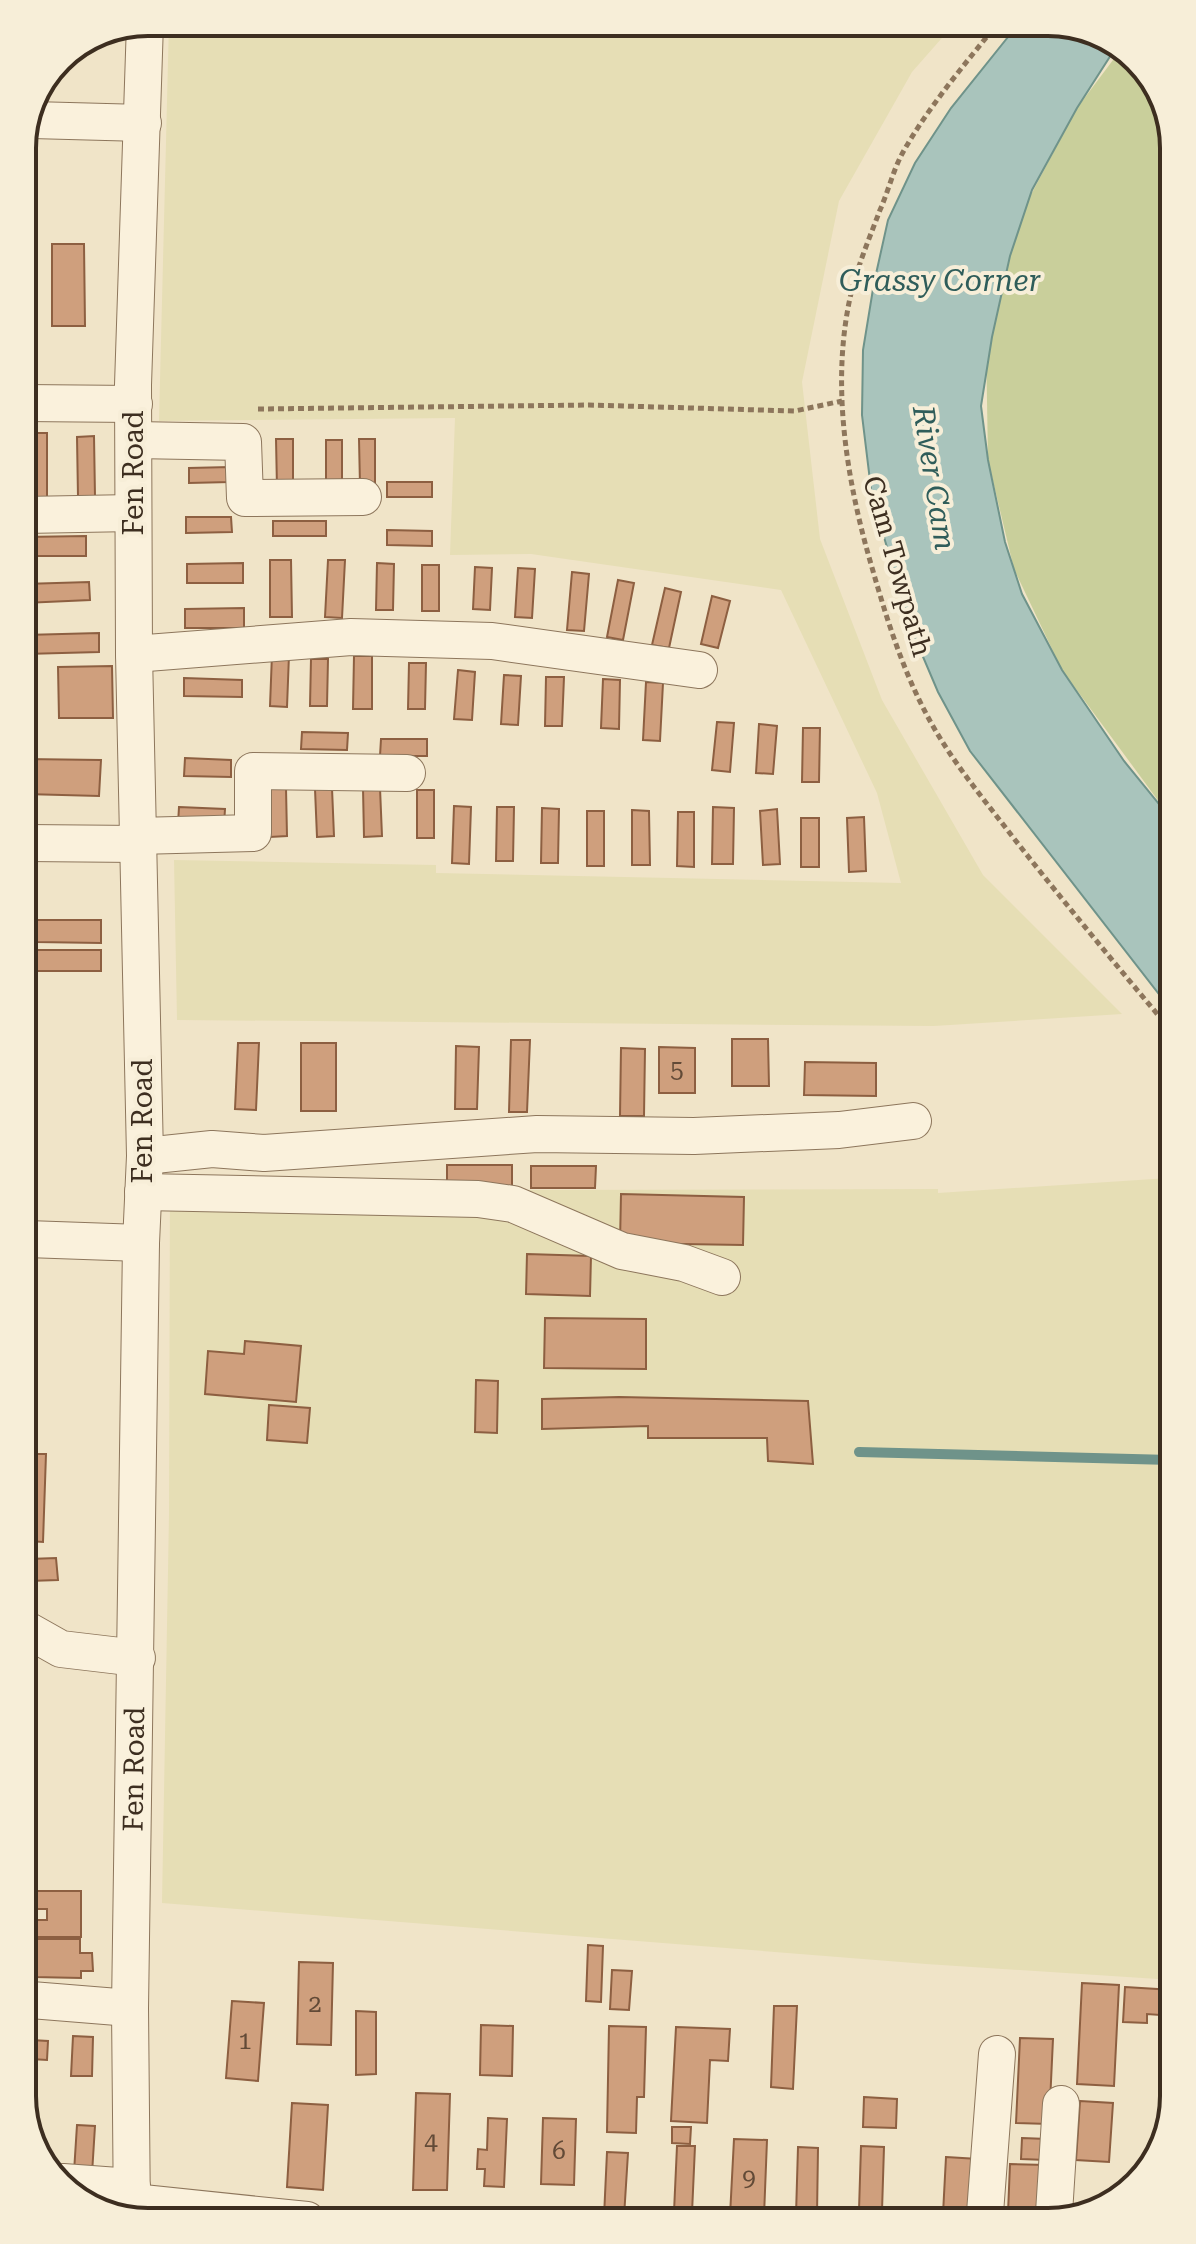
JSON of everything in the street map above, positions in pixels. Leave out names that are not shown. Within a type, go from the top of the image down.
[{"type":"street","name":"Fen Road","points":[[133,2203],[130,2008],[141,1243],[145,1156],[133,513],[145,36]]},
{"type":"street","points":[[40,120],[143,123]]},
{"type":"street","points":[[36,403],[134,404]]},
{"type":"street","points":[[135,440],[243,442],[245,498],[363,497]]},
{"type":"street","points":[[36,515],[133,513]]},
{"type":"street","points":[[134,654],[351,637],[492,641],[699,670]]},
{"type":"street","points":[[36,843],[253,833],[253,771],[407,773]]},
{"type":"street","points":[[145,1156],[212,1149],[264,1153],[537,1134],[694,1136],[839,1130],[913,1121]]},
{"type":"street","points":[[143,1192],[478,1199],[513,1204],[622,1251],[684,1263],[722,1277]]},
{"type":"street","points":[[36,1239],[141,1243]]},
{"type":"street","points":[[36,1635],[61,1649],[137,1658]]},
{"type":"street","points":[[36,2000],[130,2008]]},
{"type":"street","points":[[985,2208],[997,2054]]},
{"type":"street","points":[[1054,2207],[1061,2104]]},
{"type":"street","points":[[86,2189],[133,2203],[184,2208]]},
{"type":"path","name":"Cam Towpath","points":[[988,36],[940,97],[902,154],[857,270],[843,346],[842,401],[849,466],[862,535],[892,635],[914,691],[957,765],[1085,928],[1160,1017]]},
{"type":"path","points":[[243,409],[589,405],[795,411],[842,401]]},
{"type":"shaded area","points":[[169,36],[944,36],[912,72],[839,201],[802,382],[820,539],[882,700],[983,875],[1122,1014],[934,1026],[177,1020],[174,860],[436,865],[436,873],[901,883],[877,793],[781,590],[531,554],[450,555],[455,418],[159,421]]},
{"type":"shaded area","points":[[1160,1179],[1160,1979],[926,1964],[162,1903],[169,1515],[170,1183],[526,1190],[938,1189],[938,1193]]},
{"type":"green space","points":[[1114,58],[1132,74],[1145,92],[1158,126],[1160,803],[1062,670],[1014,569],[988,460],[985,281],[1077,108]]},
{"type":"water","name":"Grassy Corner","points":[[1009,36],[1070,38],[1111,55],[1077,108],[1032,190],[1010,256],[981,406],[988,460],[1005,542],[1022,594],[1062,670],[1124,761],[1160,805],[1160,995],[970,751],[938,692],[912,631],[872,497],[862,415],[863,350],[874,283],[888,220],[915,163],[951,108]]},
{"type":"building","points":[[52,244],[84,244],[85,326],[52,326]]},
{"type":"building","points":[[36,433],[47,433],[47,500],[36,500]]},
{"type":"building","points":[[94,436],[95,497],[78,497],[77,437]]},
{"type":"building","points":[[276,439],[293,439],[293,487],[277,488]]},
{"type":"building","points":[[359,439],[375,439],[375,485],[360,485]]},
{"type":"building","points":[[326,440],[342,440],[342,487],[326,487]]},
{"type":"building","points":[[230,467],[230,482],[189,483],[189,468]]},
{"type":"building","points":[[387,482],[432,482],[432,497],[387,497]]},
{"type":"building","points":[[186,517],[231,517],[232,532],[186,533]]},
{"type":"building","points":[[273,521],[326,521],[326,536],[273,536]]},
{"type":"building","points":[[387,530],[432,531],[432,546],[387,545]]},
{"type":"building","points":[[86,536],[86,556],[36,556],[36,537]]},
{"type":"building","points":[[270,560],[291,560],[292,617],[270,617]]},
{"type":"building","points":[[328,560],[345,560],[342,618],[325,617]]},
{"type":"building","points":[[243,563],[243,583],[187,583],[187,564]]},
{"type":"building","points":[[377,563],[394,564],[393,610],[376,610]]},
{"type":"building","points":[[422,565],[439,565],[439,611],[422,611]]},
{"type":"building","points":[[475,567],[492,568],[490,610],[473,609]]},
{"type":"building","points":[[518,568],[535,569],[532,618],[515,617]]},
{"type":"building","points":[[572,572],[589,574],[584,631],[567,630]]},
{"type":"building","points":[[618,580],[634,583],[623,640],[607,637]]},
{"type":"building","points":[[89,582],[90,600],[36,602],[36,584]]},
{"type":"building","points":[[665,588],[681,592],[669,648],[652,645]]},
{"type":"building","points":[[712,596],[730,601],[718,648],[701,644]]},
{"type":"building","points":[[244,608],[244,628],[185,628],[185,609]]},
{"type":"building","points":[[99,633],[99,652],[36,654],[36,635]]},
{"type":"building","points":[[272,654],[289,655],[287,707],[270,706]]},
{"type":"building","points":[[354,656],[372,656],[372,709],[353,709]]},
{"type":"building","points":[[311,659],[328,659],[327,706],[310,706]]},
{"type":"building","points":[[409,663],[426,663],[425,709],[408,709]]},
{"type":"building","points":[[112,666],[113,718],[59,718],[58,667]]},
{"type":"building","points":[[458,670],[475,672],[472,720],[454,719]]},
{"type":"building","points":[[504,675],[521,676],[518,725],[501,724]]},
{"type":"building","points":[[546,677],[564,677],[562,726],[545,726]]},
{"type":"building","points":[[184,678],[242,680],[242,697],[184,696]]},
{"type":"building","points":[[603,679],[620,680],[619,729],[601,728]]},
{"type":"building","points":[[646,682],[663,683],[660,741],[643,740]]},
{"type":"building","points":[[717,722],[734,723],[730,772],[712,770]]},
{"type":"building","points":[[759,724],[777,726],[773,774],[756,773]]},
{"type":"building","points":[[803,728],[820,728],[819,782],[802,782]]},
{"type":"building","points":[[302,732],[348,733],[347,750],[301,749]]},
{"type":"building","points":[[381,739],[427,739],[427,756],[380,756]]},
{"type":"building","points":[[185,758],[231,760],[231,777],[184,776]]},
{"type":"building","points":[[36,759],[101,760],[99,796],[36,794]]},
{"type":"building","points":[[286,788],[287,836],[270,837],[269,789]]},
{"type":"building","points":[[332,788],[334,836],[317,837],[315,789]]},
{"type":"building","points":[[363,788],[380,788],[382,836],[364,837]]},
{"type":"building","points":[[417,790],[434,790],[434,838],[417,838]]},
{"type":"building","points":[[454,806],[471,807],[469,864],[452,863]]},
{"type":"building","points":[[179,807],[225,809],[224,825],[178,824]]},
{"type":"building","points":[[497,807],[514,807],[513,861],[496,861]]},
{"type":"building","points":[[713,807],[734,808],[733,864],[712,864]]},
{"type":"building","points":[[542,808],[559,809],[558,863],[541,863]]},
{"type":"building","points":[[777,809],[780,864],[763,865],[760,811]]},
{"type":"building","points":[[632,810],[649,811],[650,865],[632,865]]},
{"type":"building","points":[[587,811],[604,811],[604,866],[587,866]]},
{"type":"building","points":[[678,812],[694,812],[694,867],[677,866]]},
{"type":"building","points":[[864,817],[866,871],[849,872],[847,818]]},
{"type":"building","points":[[801,818],[819,818],[819,867],[801,867]]},
{"type":"building","points":[[37,920],[101,920],[101,943],[36,942]]},
{"type":"building","points":[[36,950],[101,950],[101,971],[36,971]]},
{"type":"building","points":[[732,1039],[768,1039],[769,1086],[732,1086]]},
{"type":"building","points":[[511,1040],[530,1040],[527,1112],[509,1112]]},
{"type":"building","points":[[238,1043],[259,1043],[256,1110],[235,1109]]},
{"type":"building","points":[[301,1043],[336,1043],[336,1111],[301,1111]]},
{"type":"building","points":[[456,1046],[479,1047],[477,1109],[455,1109]]},
{"type":"building","points":[[659,1047],[695,1048],[695,1093],[659,1093]]},
{"type":"building","points":[[621,1048],[645,1049],[644,1116],[620,1116]]},
{"type":"building","points":[[805,1062],[876,1063],[876,1096],[804,1095]]},
{"type":"building","points":[[447,1165],[512,1165],[512,1186],[447,1186]]},
{"type":"building","points":[[531,1166],[596,1166],[595,1188],[531,1188]]},
{"type":"building","points":[[621,1194],[744,1197],[743,1245],[620,1243]]},
{"type":"building","points":[[527,1254],[591,1256],[590,1296],[526,1294]]},
{"type":"building","points":[[545,1318],[646,1319],[646,1369],[544,1368]]},
{"type":"building","points":[[245,1341],[301,1346],[296,1402],[205,1394],[208,1351],[244,1354]]},
{"type":"building","points":[[476,1380],[498,1381],[497,1433],[475,1432]]},
{"type":"building","points":[[619,1397],[808,1401],[813,1464],[768,1461],[767,1438],[648,1438],[648,1426],[542,1429],[542,1399]]},
{"type":"building","points":[[269,1405],[310,1408],[307,1443],[267,1440]]},
{"type":"building","points":[[36,1454],[46,1454],[43,1542],[36,1542]]},
{"type":"building","points":[[56,1558],[58,1580],[36,1581],[36,1559]]},
{"type":"building","points":[[36,1891],[81,1891],[81,1937],[36,1937],[36,1920],[47,1920],[47,1909],[36,1909]]},
{"type":"building","points":[[36,1939],[80,1939],[80,1953],[92,1953],[93,1971],[81,1971],[81,1978],[36,1977]]},
{"type":"building","points":[[588,1945],[603,1946],[601,2002],[586,2001]]},
{"type":"building","points":[[299,1962],[333,1963],[331,2045],[297,2044]]},
{"type":"building","points":[[612,1970],[632,1971],[629,2010],[610,2009]]},
{"type":"building","points":[[1082,1983],[1119,1985],[1114,2086],[1077,2084]]},
{"type":"building","points":[[1125,1987],[1160,1989],[1160,2015],[1147,2014],[1147,2023],[1123,2022]]},
{"type":"building","points":[[232,2001],[264,2003],[258,2081],[226,2078]]},
{"type":"building","points":[[774,2006],[797,2006],[793,2089],[771,2087]]},
{"type":"building","points":[[356,2011],[376,2012],[376,2074],[356,2075]]},
{"type":"building","points":[[481,2025],[513,2026],[512,2076],[480,2075]]},
{"type":"building","points":[[609,2026],[646,2027],[644,2097],[637,2097],[636,2133],[607,2132]]},
{"type":"building","points":[[676,2027],[730,2029],[728,2061],[710,2060],[707,2123],[671,2121]]},
{"type":"building","points":[[73,2036],[93,2037],[92,2076],[71,2076]]},
{"type":"building","points":[[1020,2038],[1053,2039],[1049,2124],[1016,2123]]},
{"type":"building","points":[[36,2040],[48,2041],[47,2060],[36,2059]]},
{"type":"building","points":[[416,2093],[450,2094],[447,2190],[413,2190]]},
{"type":"building","points":[[864,2097],[897,2099],[896,2128],[863,2127]]},
{"type":"building","points":[[1080,2101],[1113,2103],[1109,2162],[1076,2160]]},
{"type":"building","points":[[292,2103],[328,2105],[323,2190],[287,2187]]},
{"type":"building","points":[[488,2118],[507,2119],[504,2187],[484,2186],[485,2169],[477,2169],[478,2149],[487,2150]]},
{"type":"building","points":[[543,2118],[576,2119],[574,2185],[541,2184]]},
{"type":"building","points":[[77,2125],[95,2126],[92,2174],[74,2172]]},
{"type":"building","points":[[672,2127],[691,2127],[690,2144],[672,2143]]},
{"type":"building","points":[[1022,2138],[1047,2139],[1046,2160],[1021,2159]]},
{"type":"building","points":[[734,2139],[767,2140],[764,2208],[730,2208]]},
{"type":"building","points":[[677,2146],[695,2146],[692,2208],[674,2208]]},
{"type":"building","points":[[861,2146],[884,2147],[882,2208],[859,2208]]},
{"type":"building","points":[[798,2147],[818,2148],[817,2208],[796,2208]]},
{"type":"building","points":[[607,2152],[628,2153],[625,2208],[604,2208]]},
{"type":"building","points":[[946,2157],[978,2159],[976,2208],[943,2208]]},
{"type":"building","points":[[1010,2164],[1046,2165],[1043,2208],[1008,2208]]},
{"type":"waterway","points":[[859,1452],[1160,1460]]},
{"type":"water label","name":"River Cam","points":[[934,478]]}]
